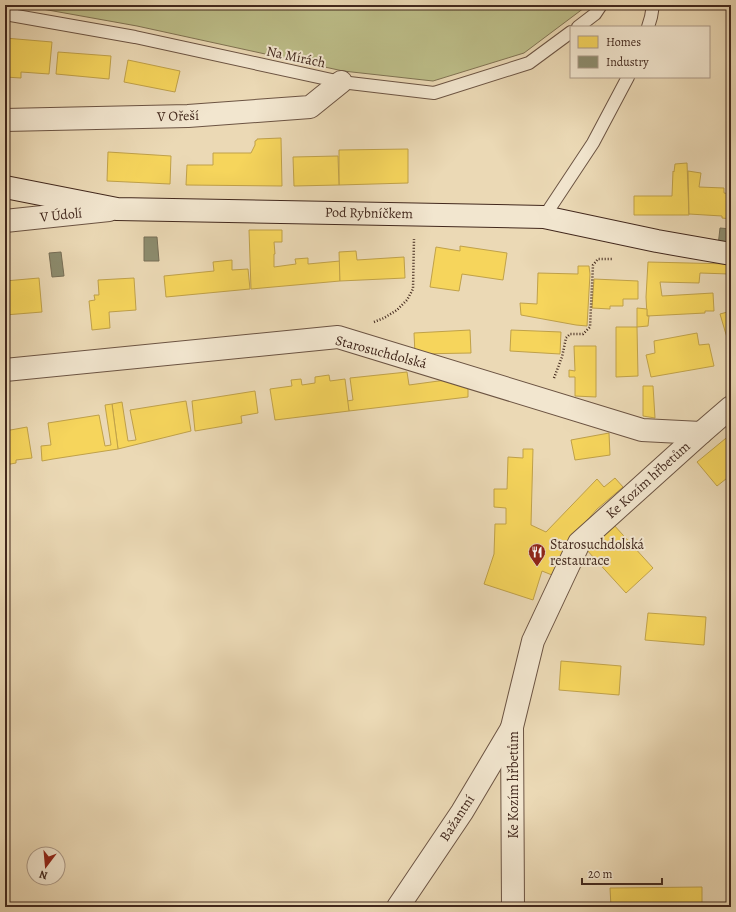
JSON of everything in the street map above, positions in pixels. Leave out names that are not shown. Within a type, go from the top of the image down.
[{"type":"street","name":"V Ořeší","points":[[5,120],[188,116],[310,107],[341,82]]},
{"type":"street","name":"Pod Rybníčkem","points":[[5,187],[117,209],[544,217],[657,241],[731,254]]},
{"type":"street","name":"V Údolí","points":[[5,221],[117,209]]},
{"type":"street","name":"Starosuchdolská","points":[[5,370],[338,337],[642,430],[701,433]]},
{"type":"street","name":"Ke Kozím hřbetům","points":[[513,907],[512,727],[533,642],[579,543],[731,407]]},
{"type":"street","name":"Bažantní","points":[[398,907],[462,812],[512,727]]},
{"type":"lane","points":[[579,26],[595,14],[601,5]]},
{"type":"lane","points":[[648,26],[654,5]]},
{"type":"lane","name":"Na Mírách","points":[[5,14],[135,37],[341,82],[434,93],[529,63],[570,33]]},
{"type":"lane","points":[[544,217],[593,143],[627,78]]},
{"type":"path","points":[[338,337],[353,328],[384,318],[397,310],[407,300],[413,289],[414,214]]},
{"type":"path","points":[[544,400],[562,357],[566,338],[570,334],[584,334],[590,327],[593,265],[598,259]]},
{"type":"green space","points":[[20,5],[588,5],[524,53],[433,81],[343,71],[137,26]]},
{"type":"building: Homes","points":[[5,38],[52,42],[49,74],[21,72],[21,78],[5,77]]},
{"type":"building: Homes","points":[[58,52],[111,56],[109,79],[56,74]]},
{"type":"building: Homes","points":[[128,60],[180,71],[175,92],[124,82]]},
{"type":"building: Homes","points":[[281,138],[282,186],[186,185],[187,165],[213,165],[213,153],[251,153],[257,139]]},
{"type":"building: Homes","points":[[408,149],[408,183],[339,185],[339,150]]},
{"type":"building: Homes","points":[[108,152],[171,156],[170,184],[107,181]]},
{"type":"building: Homes","points":[[338,156],[339,185],[294,186],[293,157]]},
{"type":"building: Homes","points":[[687,163],[689,215],[634,215],[634,196],[672,196],[673,171],[674,172],[675,164]]},
{"type":"building: Homes","points":[[688,171],[701,173],[699,187],[724,188],[724,193],[731,194],[731,219],[722,218],[722,216],[689,214]]},
{"type":"building: Homes","points":[[249,230],[282,230],[282,242],[274,242],[274,267],[296,264],[295,259],[308,258],[308,264],[340,261],[340,281],[251,289]]},
{"type":"building: Homes","points":[[460,246],[507,253],[503,280],[462,274],[459,291],[430,287],[436,247],[460,251]]},
{"type":"building: Homes","points":[[356,251],[357,260],[404,257],[405,278],[340,281],[339,252]]},
{"type":"building: Homes","points":[[232,260],[232,270],[248,269],[250,289],[166,297],[164,276],[214,271],[213,262]]},
{"type":"building: Homes","points":[[648,262],[730,264],[729,274],[700,273],[699,283],[660,282],[662,296],[713,293],[714,311],[705,311],[705,313],[647,316],[646,297]]},
{"type":"building: Homes","points":[[578,266],[589,266],[590,274],[587,326],[521,315],[520,303],[537,304],[538,273],[578,274]]},
{"type":"building: Homes","points":[[39,278],[42,312],[5,315],[5,281]]},
{"type":"building: Homes","points":[[134,278],[136,310],[109,312],[110,328],[92,330],[89,301],[95,300],[94,295],[99,295],[98,280]]},
{"type":"building: Homes","points":[[594,279],[638,281],[638,299],[623,299],[623,306],[610,306],[610,309],[592,308]]},
{"type":"building: Homes","points":[[637,308],[647,309],[647,316],[649,316],[648,326],[637,327]]},
{"type":"building: Homes","points":[[731,311],[731,340],[728,341],[720,314]]},
{"type":"building: Homes","points":[[616,327],[637,327],[638,376],[616,377]]},
{"type":"building: Homes","points":[[470,330],[471,353],[415,354],[414,333]]},
{"type":"building: Homes","points":[[511,330],[561,332],[560,354],[510,351]]},
{"type":"building: Homes","points":[[697,333],[699,345],[709,344],[714,366],[651,377],[646,355],[655,353],[654,341]]},
{"type":"building: Homes","points":[[574,346],[596,346],[596,397],[575,396],[575,377],[569,377],[569,370],[575,371]]},
{"type":"building: Homes","points":[[407,372],[409,385],[446,380],[468,382],[468,397],[349,411],[347,401],[353,400],[350,378]]},
{"type":"building: Homes","points":[[329,375],[330,381],[345,379],[349,411],[275,420],[270,389],[292,386],[291,380],[301,379],[302,385],[315,383],[315,377]]},
{"type":"building: Homes","points":[[643,386],[653,386],[655,418],[643,416]]},
{"type":"building: Homes","points":[[255,391],[258,413],[241,416],[242,423],[195,431],[192,401]]},
{"type":"building: Homes","points":[[186,401],[191,431],[118,449],[112,404],[122,402],[128,441],[136,440],[130,410]]},
{"type":"building: Homes","points":[[112,404],[118,449],[42,461],[41,446],[51,445],[48,423],[99,415],[105,446],[111,445],[105,405]]},
{"type":"building: Homes","points":[[27,427],[32,458],[16,460],[16,463],[5,465],[5,431]]},
{"type":"building: Homes","points":[[609,433],[610,455],[575,460],[571,440]]},
{"type":"building: Homes","points":[[731,434],[731,475],[717,486],[697,462]]},
{"type":"building: Homes","points":[[523,449],[533,449],[531,525],[546,532],[597,479],[604,487],[615,478],[623,487],[597,509],[569,541],[552,575],[542,571],[533,600],[484,584],[494,554],[495,524],[506,524],[506,508],[494,507],[494,489],[507,489],[508,457],[523,458]]},
{"type":"building: Homes","points":[[613,524],[653,568],[626,593],[585,548]]},
{"type":"building: Homes","points":[[648,613],[706,617],[704,645],[645,640]]},
{"type":"building: Homes","points":[[561,661],[621,666],[619,695],[559,690]]},
{"type":"building: Homes","points":[[702,887],[702,907],[611,907],[610,888]]},
{"type":"building: Industry","points":[[720,228],[731,229],[731,247],[718,246]]},
{"type":"building: Industry","points":[[144,237],[157,237],[159,261],[144,261]]},
{"type":"building: Industry","points":[[61,252],[64,276],[52,277],[49,253]]},
{"type":"place","name":"Starosuchdolská restaurace","points":[[537,567]]}]
